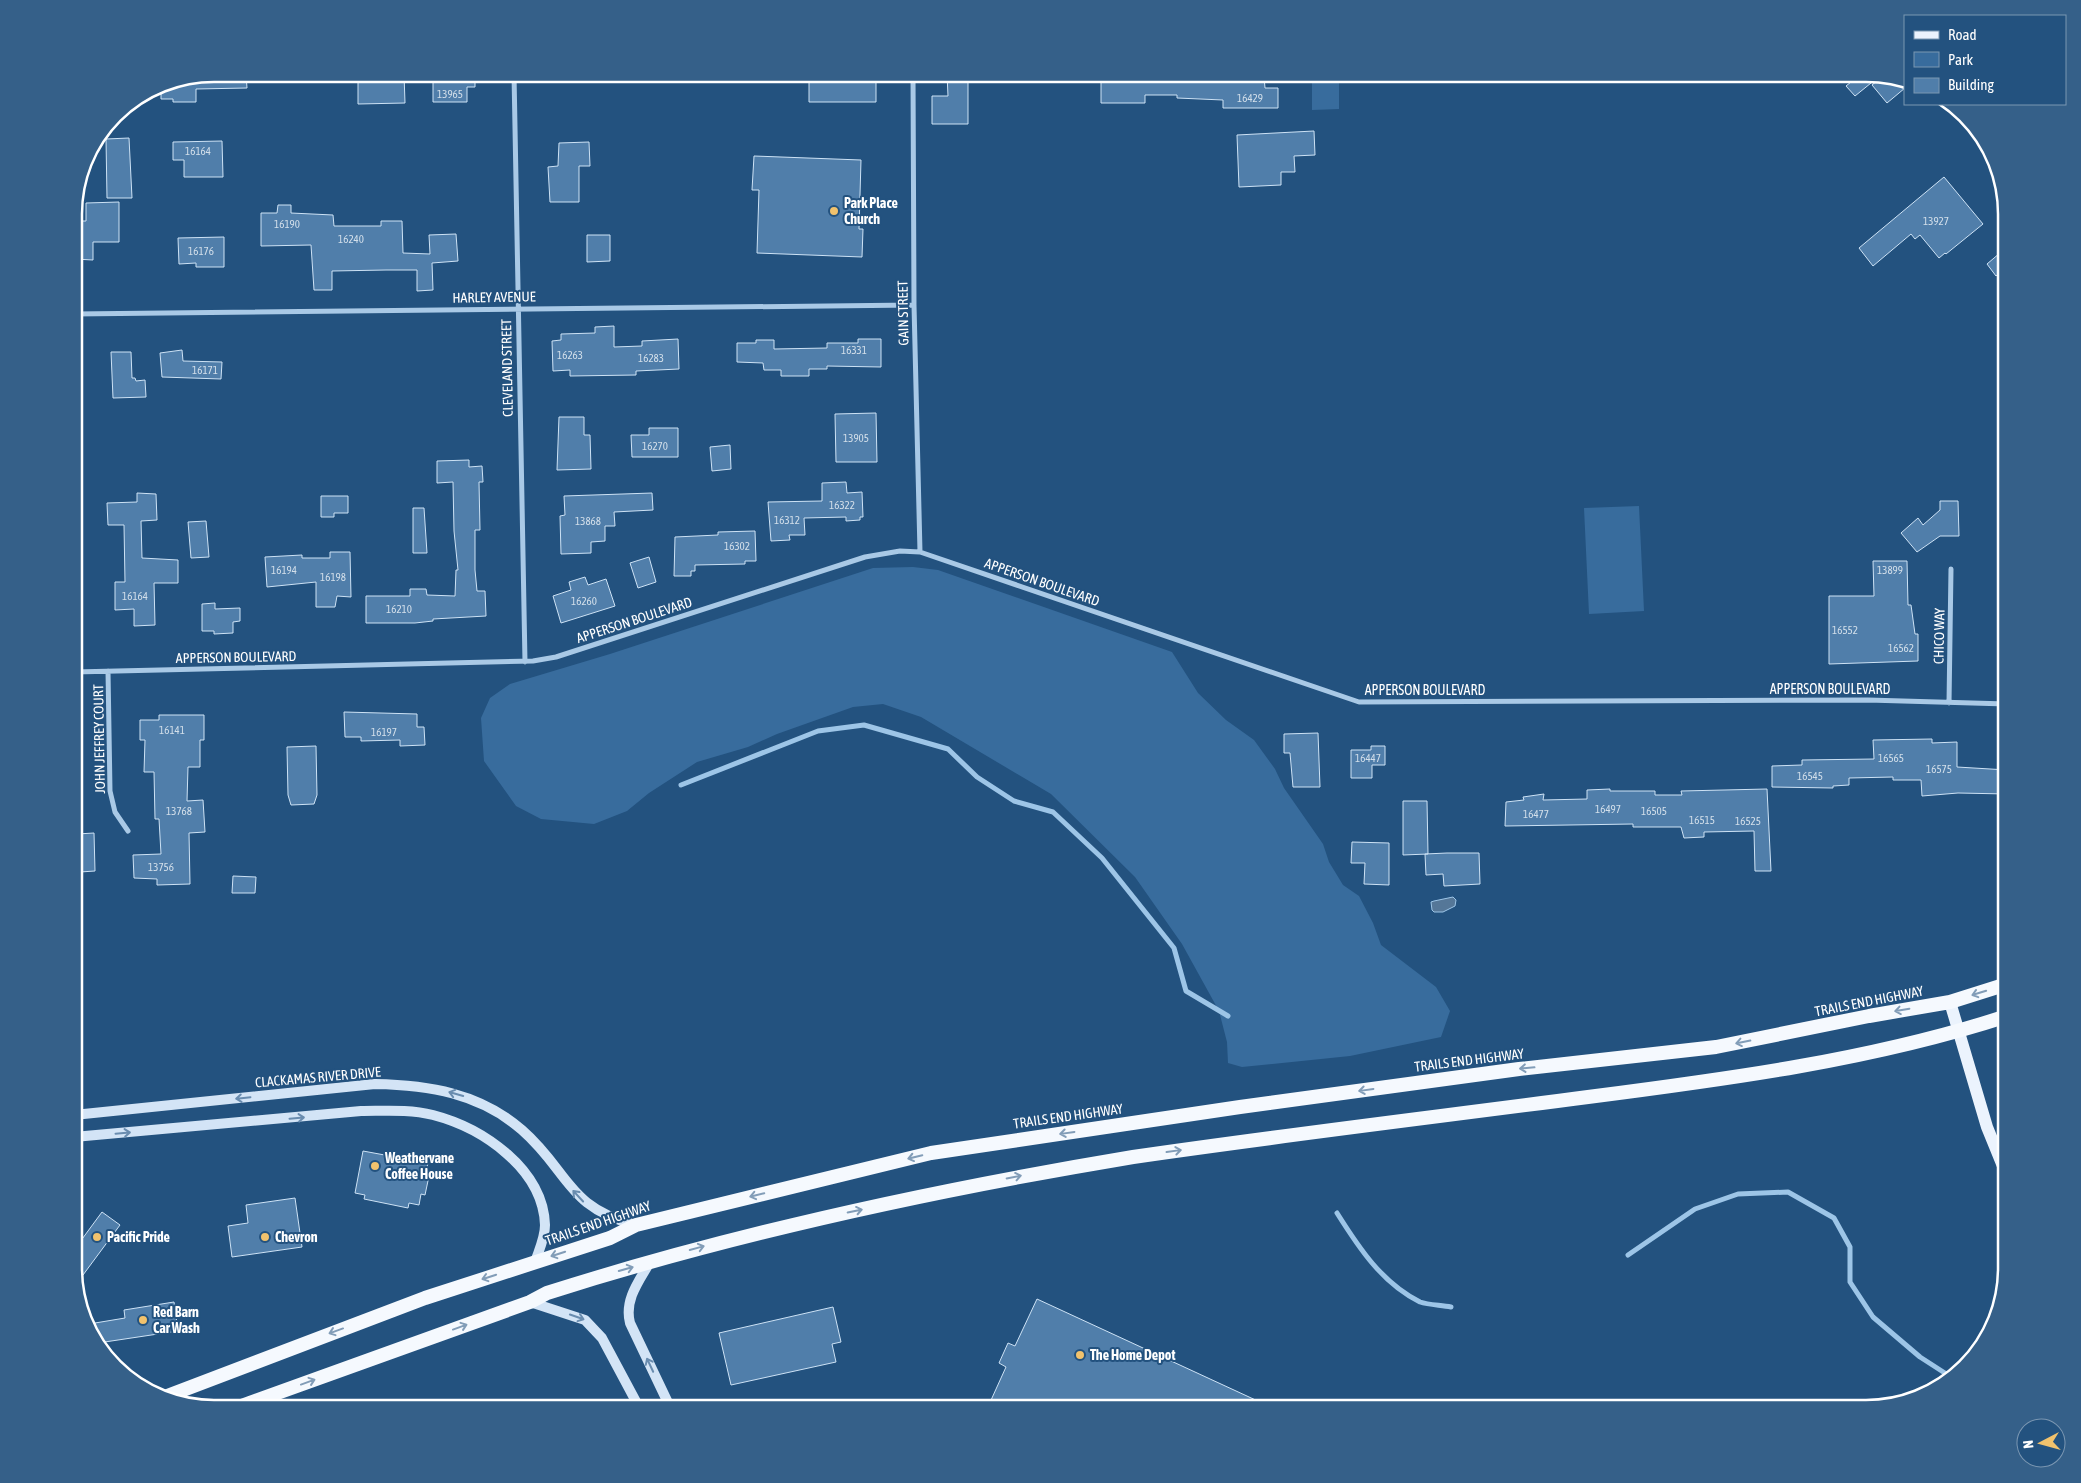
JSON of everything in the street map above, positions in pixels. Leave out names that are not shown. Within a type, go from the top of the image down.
[{"type":"highway","name":"TRAILS END HIGHWAY","points":[[172,1394],[425,1298],[610,1238],[636,1225],[939,1152],[1240,1107],[1519,1069],[1716,1048],[1870,1016],[1950,1002],[1998,987]]},
{"type":"highway","points":[[258,1400],[530,1302],[547,1293],[650,1262],[788,1225],[1035,1173],[1260,1139],[1667,1087],[1839,1057],[1959,1032],[1998,1019]]},
{"type":"main road","points":[[1950,1002],[1987,1127],[1998,1154]]},
{"type":"main road","name":"CLACKAMAS RIVER DRIVE","points":[[83,1114],[375,1084],[410,1085],[444,1091],[475,1099],[522,1130],[586,1204],[614,1219],[636,1225]]},
{"type":"main road","points":[[83,1136],[361,1111],[405,1110],[434,1115],[482,1136],[525,1173],[540,1198],[544,1215],[545,1228],[535,1262]]},
{"type":"main road","points":[[650,1262],[631,1296],[627,1313],[667,1400]]},
{"type":"main road","points":[[530,1302],[585,1320],[602,1338],[635,1400]]},
{"type":"street","name":"CLEVELAND STREET","points":[[514,83],[525,662]]},
{"type":"street","name":"GAIN STREET","points":[[913,83],[914,305],[920,552]]},
{"type":"street","name":"HARLEY AVENUE","points":[[83,314],[152,315],[517,308],[914,305]]},
{"type":"street","name":"APPERSON BOULEVARD","points":[[83,672],[525,662],[556,657],[865,557],[900,551],[920,552],[1359,702],[1868,700],[1998,704]]},
{"type":"street","name":"CHICO WAY","points":[[1950,702],[1951,569]]},
{"type":"street","name":"JOHN JEFFREY COURT","points":[[108,671],[110,790],[115,812],[128,831]]},
{"type":"green space","points":[[1312,82],[1339,82],[1339,109],[1312,110]]},
{"type":"green space","points":[[1639,506],[1644,611],[1589,614],[1584,508]]},
{"type":"green space","points":[[913,567],[938,570],[1172,652],[1198,693],[1226,720],[1254,740],[1275,769],[1284,788],[1323,844],[1329,862],[1343,885],[1359,896],[1373,923],[1381,945],[1436,987],[1450,1011],[1441,1037],[1350,1056],[1242,1067],[1228,1063],[1227,1042],[1219,1011],[1182,944],[1135,877],[1051,794],[921,717],[883,704],[853,707],[777,734],[748,747],[697,762],[649,793],[627,811],[594,824],[541,819],[516,806],[484,761],[481,718],[490,698],[510,684],[610,654],[873,568]]},
{"type":"shaded area","points":[[1453,897],[1456,900],[1455,906],[1443,912],[1434,912],[1432,910],[1431,902]]},
{"type":"building","points":[[1101,82],[1265,82],[1265,88],[1278,88],[1278,108],[1223,108],[1223,100],[1177,98],[1177,95],[1145,95],[1145,103],[1101,103]]},
{"type":"building","points":[[1851,82],[1871,83],[1855,96],[1846,86]]},
{"type":"building","points":[[247,83],[247,88],[196,89],[196,102],[173,102],[173,99],[161,99],[161,94],[189,85]]},
{"type":"building","points":[[358,83],[404,83],[405,103],[358,104]]},
{"type":"building","points":[[433,83],[475,83],[475,87],[467,87],[467,102],[433,102]]},
{"type":"building","points":[[809,83],[876,83],[876,102],[809,102]]},
{"type":"building","points":[[947,83],[968,83],[968,124],[932,124],[932,96],[948,96]]},
{"type":"building","points":[[1875,83],[1884,84],[1904,89],[1887,103],[1872,85]]},
{"type":"building","points":[[1314,131],[1315,155],[1294,156],[1295,172],[1281,172],[1281,185],[1239,187],[1237,135]]},
{"type":"building","points":[[129,138],[132,198],[107,198],[106,139]]},
{"type":"building","points":[[222,141],[223,177],[184,177],[184,160],[173,160],[173,142]]},
{"type":"building","points":[[589,142],[590,166],[579,166],[579,202],[550,202],[548,167],[558,166],[559,143]]},
{"type":"building","name":"Park Place Church","points":[[754,156],[861,160],[859,229],[863,229],[862,257],[757,253],[759,190],[752,190]]},
{"type":"building","points":[[1944,177],[1983,224],[1939,258],[1920,235],[1915,239],[1911,234],[1873,266],[1859,248]]},
{"type":"building","points":[[119,202],[119,242],[93,242],[93,260],[83,259],[83,221],[86,221],[86,203]]},
{"type":"building","points":[[278,205],[291,205],[291,213],[333,215],[334,226],[381,226],[381,221],[402,221],[403,253],[430,254],[429,235],[456,234],[458,261],[432,263],[433,290],[417,291],[417,270],[386,270],[332,271],[332,290],[314,290],[311,245],[261,246],[261,213],[277,213]]},
{"type":"building","points":[[587,235],[610,235],[610,261],[587,262]]},
{"type":"building","points":[[224,237],[224,267],[196,267],[196,263],[179,264],[178,238]]},
{"type":"building","points":[[1998,255],[1998,274],[1996,276],[1987,264]]},
{"type":"building","points":[[614,326],[614,347],[642,346],[642,341],[678,339],[679,369],[636,371],[636,375],[570,376],[570,370],[553,371],[552,341],[561,340],[561,334],[595,333],[595,327]]},
{"type":"building","points":[[858,339],[881,339],[881,367],[827,366],[827,369],[809,369],[809,376],[781,376],[781,370],[764,370],[763,363],[737,362],[737,343],[756,343],[756,340],[774,340],[774,349],[827,348],[827,343],[858,343]]},
{"type":"building","points":[[182,350],[183,361],[222,362],[221,379],[162,377],[160,353]]},
{"type":"building","points":[[111,352],[131,352],[132,378],[135,378],[136,381],[145,380],[146,397],[113,398]]},
{"type":"building","points":[[876,413],[877,462],[836,462],[835,414]]},
{"type":"building","points":[[559,417],[584,417],[584,435],[590,435],[591,469],[557,470]]},
{"type":"building","points":[[649,428],[678,428],[678,457],[632,457],[631,435],[649,435]]},
{"type":"building","points":[[730,445],[731,469],[712,471],[710,447]]},
{"type":"building","points":[[469,460],[469,467],[482,466],[483,482],[479,482],[480,530],[475,530],[475,570],[477,591],[485,591],[486,616],[433,619],[433,621],[415,623],[366,623],[366,596],[410,596],[410,589],[426,589],[427,595],[455,596],[456,570],[458,570],[454,531],[453,482],[437,483],[437,461]]},
{"type":"building","points":[[846,482],[847,493],[862,492],[863,517],[860,517],[860,520],[846,521],[846,517],[804,518],[805,535],[789,535],[790,540],[771,541],[768,502],[822,501],[822,483]]},
{"type":"building","points":[[137,493],[156,494],[157,520],[141,521],[142,558],[178,560],[178,583],[154,583],[155,625],[134,626],[134,609],[115,610],[115,582],[125,582],[124,525],[108,525],[107,503],[137,502]]},
{"type":"building","points":[[652,493],[653,510],[614,512],[615,526],[605,526],[605,541],[591,542],[591,553],[561,554],[560,516],[565,515],[564,496]]},
{"type":"building","points":[[321,496],[348,496],[348,513],[334,513],[334,517],[321,517]]},
{"type":"building","points":[[1940,501],[1958,501],[1959,536],[1940,536],[1917,552],[1901,533],[1918,518],[1923,525],[1940,510]]},
{"type":"building","points":[[413,508],[424,508],[427,553],[413,553]]},
{"type":"building","points":[[206,521],[209,557],[191,558],[188,522]]},
{"type":"building","points":[[755,531],[756,561],[745,561],[745,564],[695,565],[695,571],[691,571],[691,576],[674,576],[675,537],[718,535],[718,532]]},
{"type":"building","points":[[330,552],[350,552],[351,597],[337,596],[335,607],[316,607],[316,582],[267,587],[265,557],[302,555],[302,558],[330,558]]},
{"type":"building","points":[[649,557],[656,582],[638,588],[630,563]]},
{"type":"building","points":[[1873,561],[1907,561],[1908,605],[1911,605],[1915,634],[1918,634],[1918,661],[1829,664],[1829,596],[1874,596]]},
{"type":"building","points":[[585,577],[588,585],[606,579],[615,606],[561,623],[553,596],[571,590],[569,582]]},
{"type":"building","points":[[215,603],[215,609],[240,608],[240,621],[233,622],[233,633],[214,634],[214,631],[202,631],[202,604]]},
{"type":"building","points":[[344,712],[417,714],[417,727],[424,727],[425,745],[400,746],[400,740],[361,741],[361,737],[345,737]]},
{"type":"building","points":[[159,715],[204,715],[204,740],[200,740],[200,767],[188,767],[187,801],[203,800],[205,832],[189,833],[190,884],[157,885],[157,879],[134,878],[133,855],[161,854],[159,819],[155,819],[154,772],[144,772],[145,740],[140,740],[140,720],[159,720]]},
{"type":"building","points":[[1318,733],[1320,787],[1293,787],[1290,753],[1284,753],[1284,734]]},
{"type":"building","points":[[1932,739],[1932,743],[1957,742],[1957,767],[1998,769],[1998,794],[1958,793],[1922,796],[1921,780],[1893,780],[1893,777],[1849,778],[1849,785],[1833,786],[1833,788],[1772,787],[1772,766],[1802,765],[1802,760],[1874,759],[1873,740]]},
{"type":"building","points":[[316,746],[317,795],[314,804],[291,805],[288,795],[287,747]]},
{"type":"building","points":[[1371,746],[1385,746],[1385,765],[1372,765],[1372,778],[1351,778],[1351,750],[1371,750]]},
{"type":"building","points":[[1610,789],[1610,791],[1655,791],[1655,795],[1682,795],[1681,791],[1767,789],[1771,871],[1755,871],[1754,831],[1704,832],[1704,837],[1684,838],[1681,827],[1633,827],[1633,824],[1505,826],[1506,802],[1524,800],[1523,797],[1544,794],[1543,800],[1587,799],[1587,790]]},
{"type":"building","points":[[1403,801],[1427,801],[1428,854],[1403,855]]},
{"type":"building","points":[[94,833],[95,871],[83,872],[83,834]]},
{"type":"building","points":[[1352,842],[1389,843],[1389,885],[1364,884],[1365,863],[1351,863]]},
{"type":"building","points":[[1479,853],[1480,884],[1444,886],[1443,874],[1426,875],[1425,854]]},
{"type":"building","points":[[233,876],[256,877],[255,893],[232,893]]},
{"type":"building","points":[[363,1151],[428,1163],[425,1175],[429,1176],[425,1195],[421,1194],[419,1205],[409,1203],[408,1208],[364,1199],[365,1195],[355,1193]]},
{"type":"building","name":"Chevron","points":[[295,1198],[302,1247],[232,1257],[228,1226],[248,1223],[246,1205]]},
{"type":"building","name":"Pacific Pride","points":[[102,1212],[120,1225],[83,1275],[83,1238]]},
{"type":"building","name":"The Home Depot","points":[[1037,1299],[1256,1400],[991,1400],[1006,1367],[999,1363],[1008,1343],[1015,1346]]},
{"type":"building","name":"Red Barn Car Wash","points":[[174,1302],[178,1331],[105,1342],[95,1323],[125,1318],[124,1310]]},
{"type":"building","points":[[833,1307],[841,1342],[832,1344],[836,1362],[731,1385],[719,1333]]},
{"type":"waterway","points":[[681,785],[818,731],[864,725],[948,749],[977,777],[1014,801],[1053,812],[1102,858],[1174,948],[1186,991],[1228,1016]]},
{"type":"waterway","points":[[1628,1255],[1695,1209],[1738,1194],[1788,1192],[1834,1218],[1850,1247],[1850,1282],[1873,1317],[1920,1357],[1946,1374]]},
{"type":"waterway","points":[[1337,1213],[1372,1264],[1394,1285],[1420,1302],[1451,1307]]},
{"type":"place","name":"Park Place Church","points":[[834,211]]},
{"type":"place","name":"Weathervane Coffee House","points":[[375,1166]]},
{"type":"place","name":"Pacific Pride","points":[[97,1237]]},
{"type":"place","name":"Chevron","points":[[265,1237]]},
{"type":"place","name":"Red Barn Car Wash","points":[[143,1320]]},
{"type":"place","name":"The Home Depot","points":[[1080,1355]]}]
